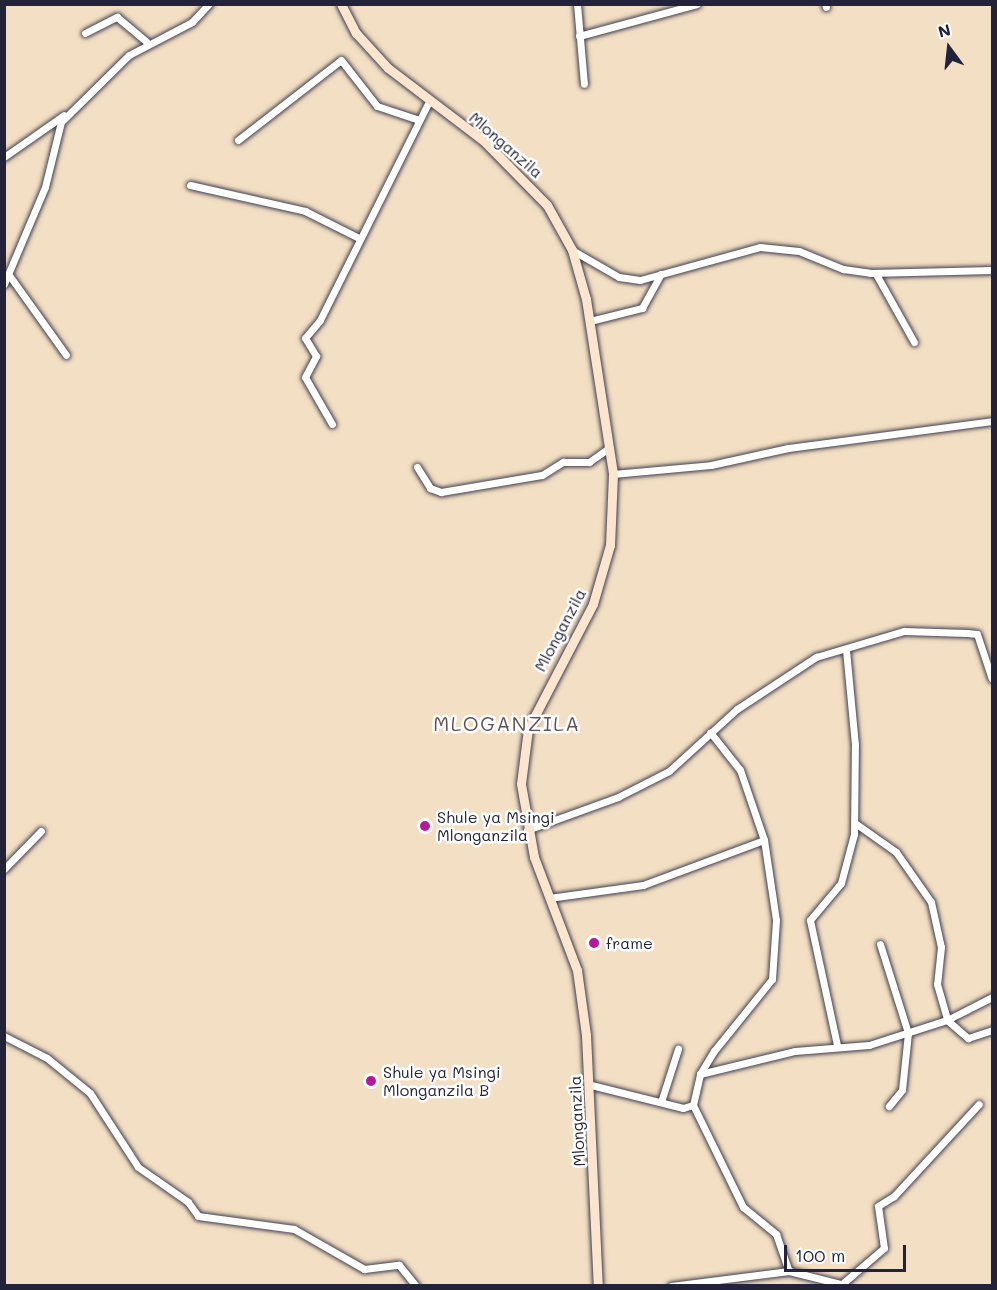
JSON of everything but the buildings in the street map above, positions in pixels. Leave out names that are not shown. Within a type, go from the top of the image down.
[{"type":"street","points":[[66,355],[6,279],[45,187],[61,122],[74,107],[146,41],[192,22],[209,4]]},
{"type":"street","name":"Mlonganzila","points":[[341,4],[356,33],[380,60],[521,174],[548,205],[572,250],[590,321],[613,474],[610,545],[593,604],[541,698],[522,748],[527,830],[576,970],[591,1085],[598,1286]]},
{"type":"street","points":[[578,4],[584,84]]},
{"type":"street","points":[[579,36],[697,4]]},
{"type":"street","points":[[85,33],[117,17],[146,41]]},
{"type":"street","points":[[238,140],[341,60],[377,106],[419,120]]},
{"type":"street","points":[[332,424],[305,377],[316,356],[305,338],[429,101]]},
{"type":"street","points":[[4,157],[74,107]]},
{"type":"street","points":[[190,185],[304,211],[359,238]]},
{"type":"street","points":[[572,250],[628,279],[661,274],[760,247],[799,251],[843,269],[876,274],[993,270]]},
{"type":"street","points":[[590,321],[642,308],[661,274]]},
{"type":"street","points":[[876,274],[914,342]]},
{"type":"street","points":[[613,474],[711,465],[788,448],[992,421]]},
{"type":"street","points":[[417,468],[430,488],[441,492],[542,475],[564,462],[589,462],[609,448]]},
{"type":"street","points":[[527,830],[664,774],[710,732],[793,668],[846,649],[904,631],[977,634],[993,678]]},
{"type":"street","points":[[837,1045],[810,920],[841,883],[855,823],[846,649]]},
{"type":"street","points":[[710,732],[740,770],[764,840],[776,920],[772,979],[700,1074],[693,1105],[743,1207],[776,1234],[789,1271]]},
{"type":"street","points":[[855,823],[896,852],[926,890],[941,938],[936,977],[947,1020],[968,1038],[993,1030]]},
{"type":"street","points":[[4,869],[41,831]]},
{"type":"street","points":[[549,898],[643,885],[764,840]]},
{"type":"street","points":[[880,944],[902,1002],[908,1033],[902,1090],[889,1106]]},
{"type":"street","points":[[700,1074],[837,1045],[869,1045],[947,1020],[993,997]]},
{"type":"street","points":[[4,1036],[47,1058],[90,1093],[138,1167],[188,1202],[198,1216],[294,1229],[364,1269],[399,1265],[416,1286]]},
{"type":"street","points":[[661,1102],[678,1049]]},
{"type":"street","points":[[591,1085],[661,1102],[693,1105]]},
{"type":"street","points":[[671,1286],[789,1271],[844,1285],[884,1248],[878,1206],[894,1196],[979,1104]]},
{"type":"place","name":"Shule ya Msingi Mlonganzila","points":[[425,826]]},
{"type":"place","name":"frame","points":[[594,943]]},
{"type":"place","name":"Shule ya Msingi Mlonganzila B","points":[[371,1081]]},
{"type":"district","name":"MLOGANZILA","points":[[507,723]]}]
